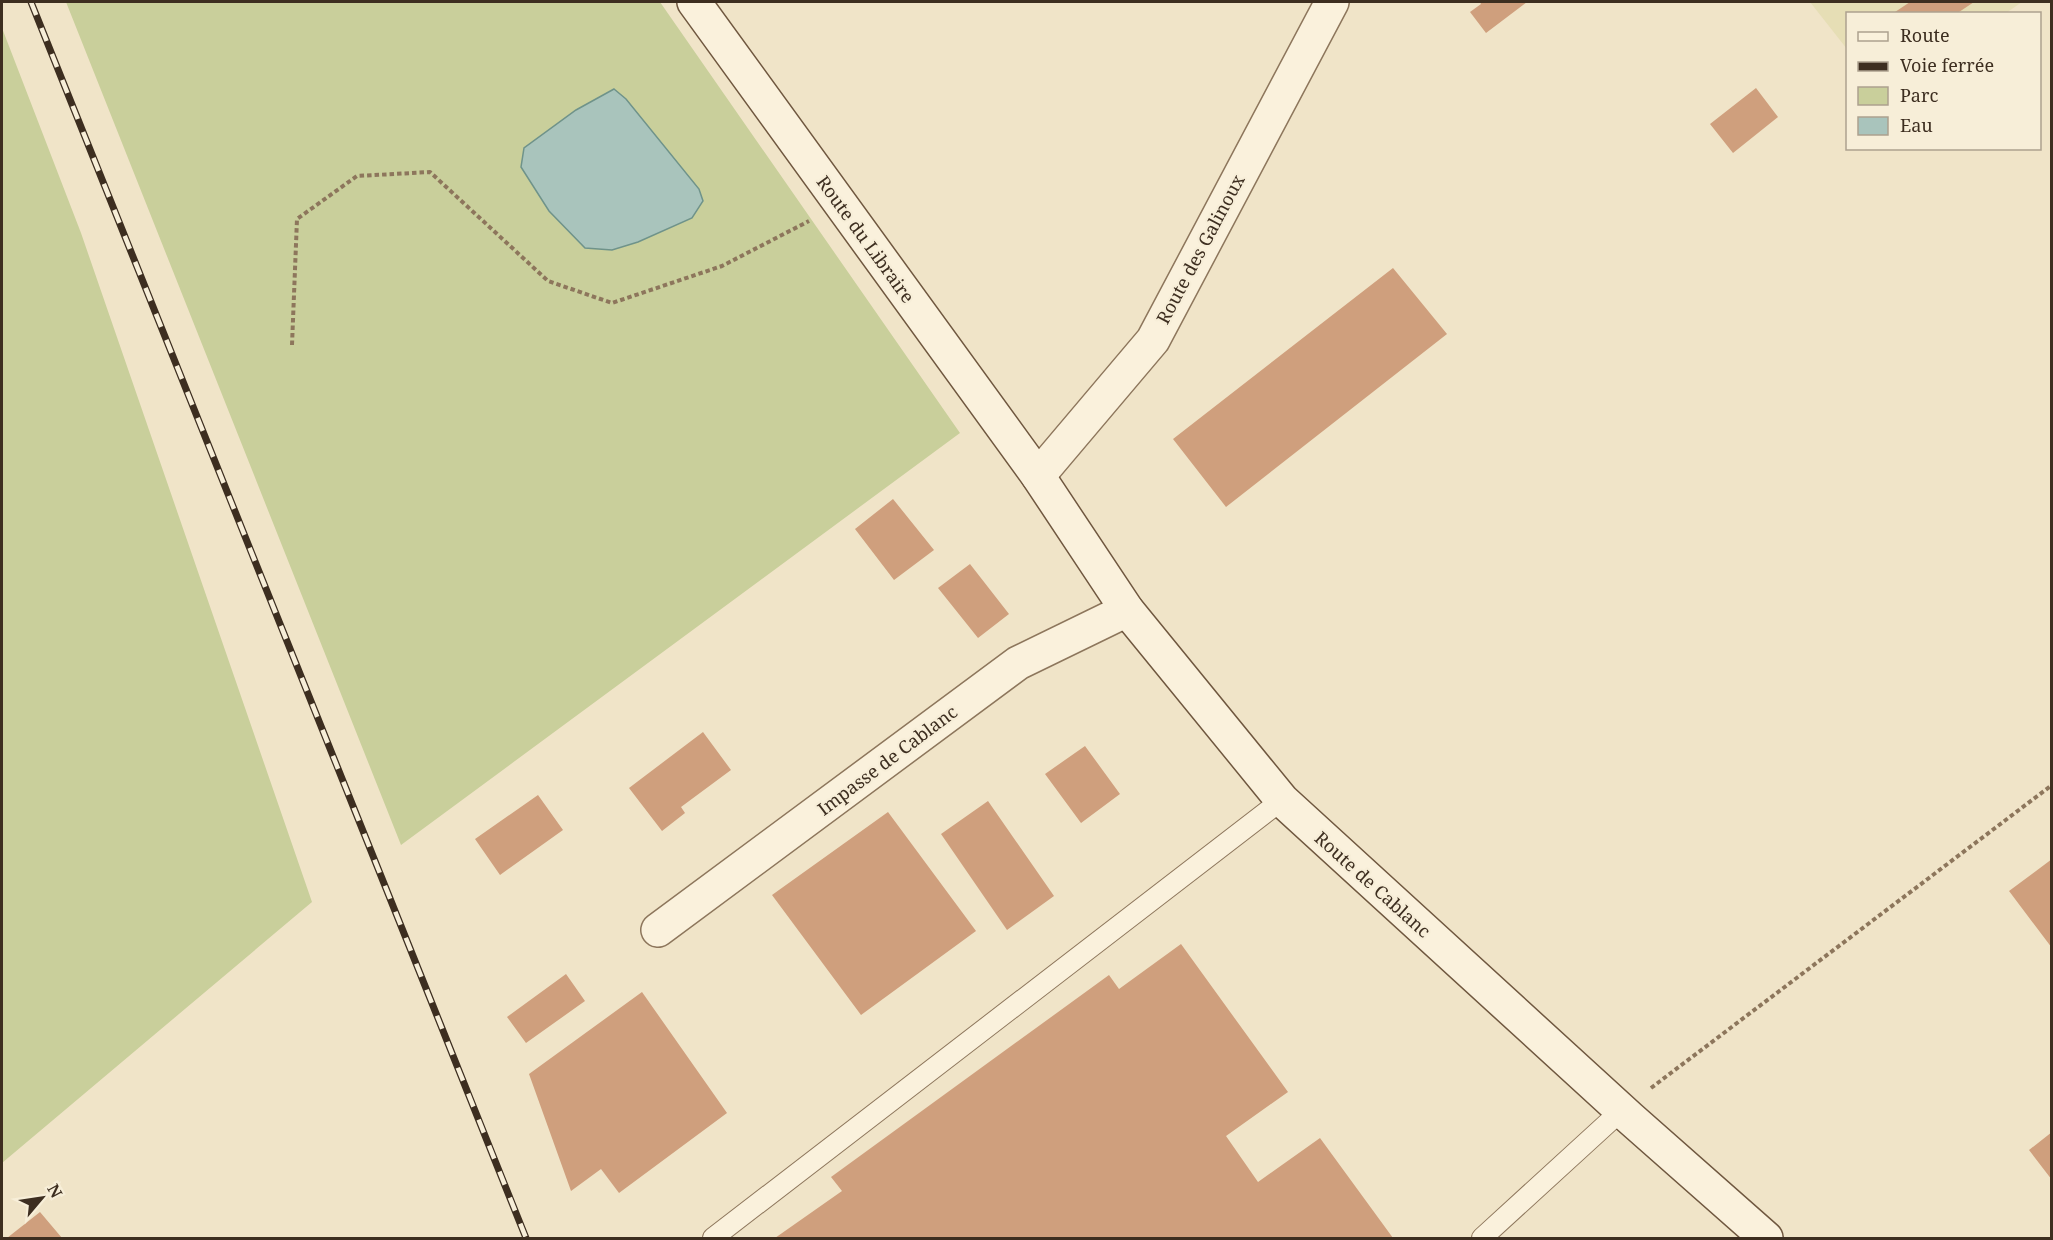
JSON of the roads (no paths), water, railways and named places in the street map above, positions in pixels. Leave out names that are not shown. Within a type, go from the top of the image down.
[{"type":"main road","name":"Route du Libraire","points":[[694,2],[1038,476]]},
{"type":"main road","name":"Route des Galinoux","points":[[1038,476],[1153,340],[1332,2]]},
{"type":"main road","name":"Route de Cablanc","points":[[1038,476],[1127,610],[1282,800],[1766,1239]]},
{"type":"main road","name":"Impasse de Cablanc","points":[[658,930],[1018,663],[1127,610]]},
{"type":"lane","points":[[713,1239],[1282,800]]},
{"type":"lane","points":[[1482,1239],[1622,1110]]},
{"type":"water","points":[[614,89],[626,99],[699,189],[703,201],[692,218],[638,242],[612,250],[585,248],[549,211],[521,167],[524,148],[576,110]]},
{"type":"railway","points":[[31,2],[526,1238]]}]
